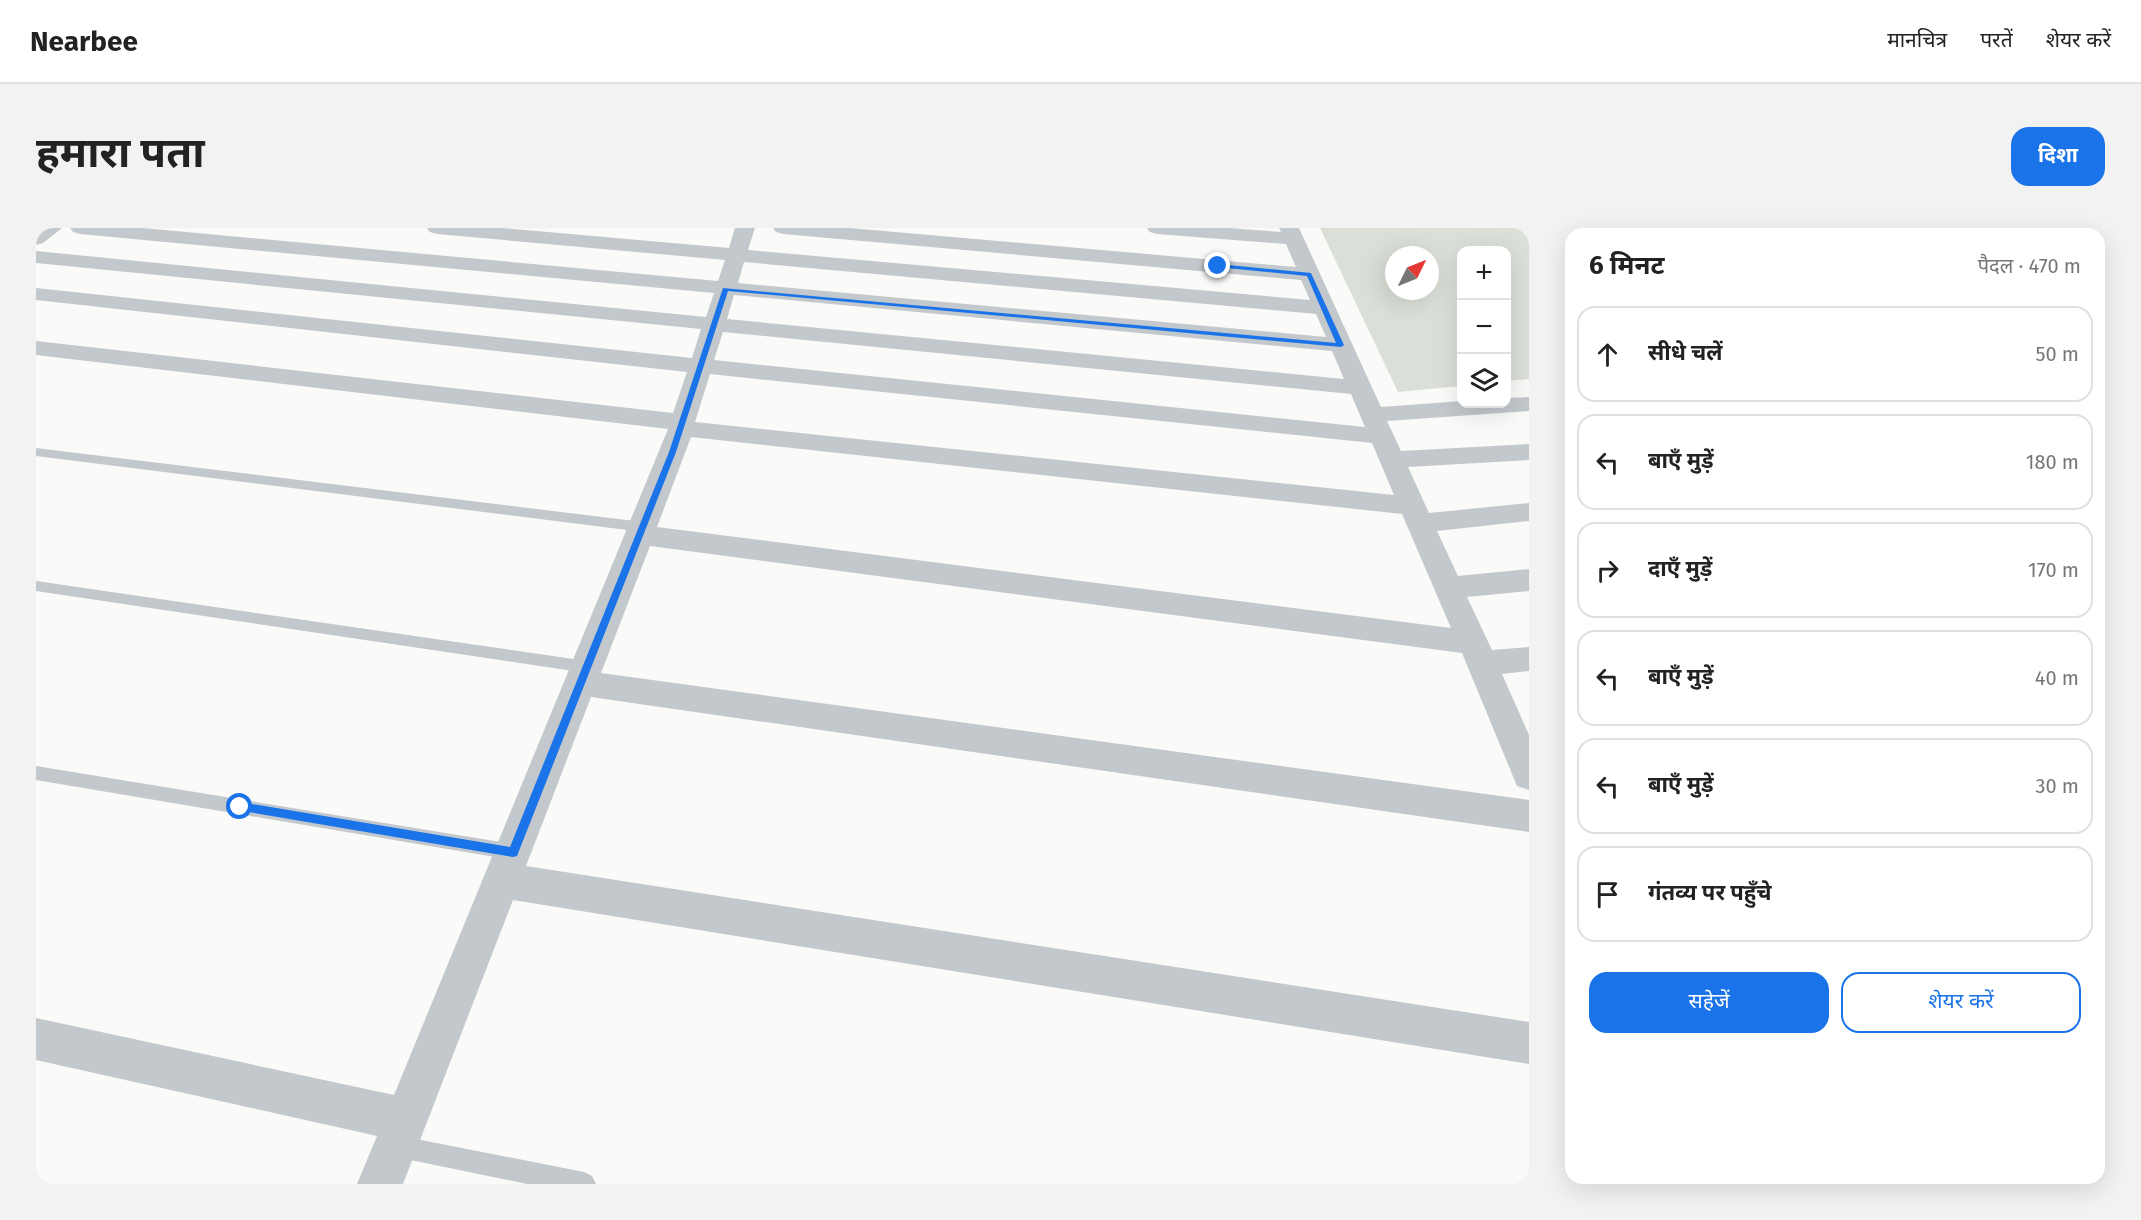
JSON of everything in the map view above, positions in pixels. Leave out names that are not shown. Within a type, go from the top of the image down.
[{"type":"street","points":[[36,238],[52,228]]},
{"type":"street","points":[[80,228],[1341,345]]},
{"type":"street","points":[[437,228],[741,241],[1324,308]]},
{"type":"street","points":[[783,228],[1309,274]]},
{"type":"street","points":[[1157,228],[1291,234],[1478,653],[1529,775]]},
{"type":"street","points":[[380,1184],[641,531],[681,425],[741,241]]},
{"type":"street","points":[[36,257],[1359,388]]},
{"type":"street","points":[[36,294],[700,366],[1377,426],[1529,404]]},
{"type":"street","points":[[36,348],[1416,514],[1529,512]]},
{"type":"street","points":[[1392,460],[1529,452]]},
{"type":"street","points":[[641,531],[1529,659]]},
{"type":"street","points":[[1449,588],[1529,580]]},
{"type":"street","points":[[584,675],[1529,816]]},
{"type":"street","points":[[507,866],[1529,1043]]},
{"type":"street","points":[[36,1039],[401,1133]]},
{"type":"lane","points":[[36,452],[641,531]]},
{"type":"lane","points":[[36,586],[584,675]]},
{"type":"lane","points":[[36,773],[507,866]]},
{"type":"lane","points":[[401,1133],[584,1184]]},
{"type":"shaded area","points":[[1320,228],[1529,228],[1529,379],[1511,381],[1511,246],[1457,246],[1457,386],[1398,392]]},
{"type":"route","points":[[240,807],[513,852],[673,452],[726,289],[1341,345],[1309,274],[1218,266]]}]
